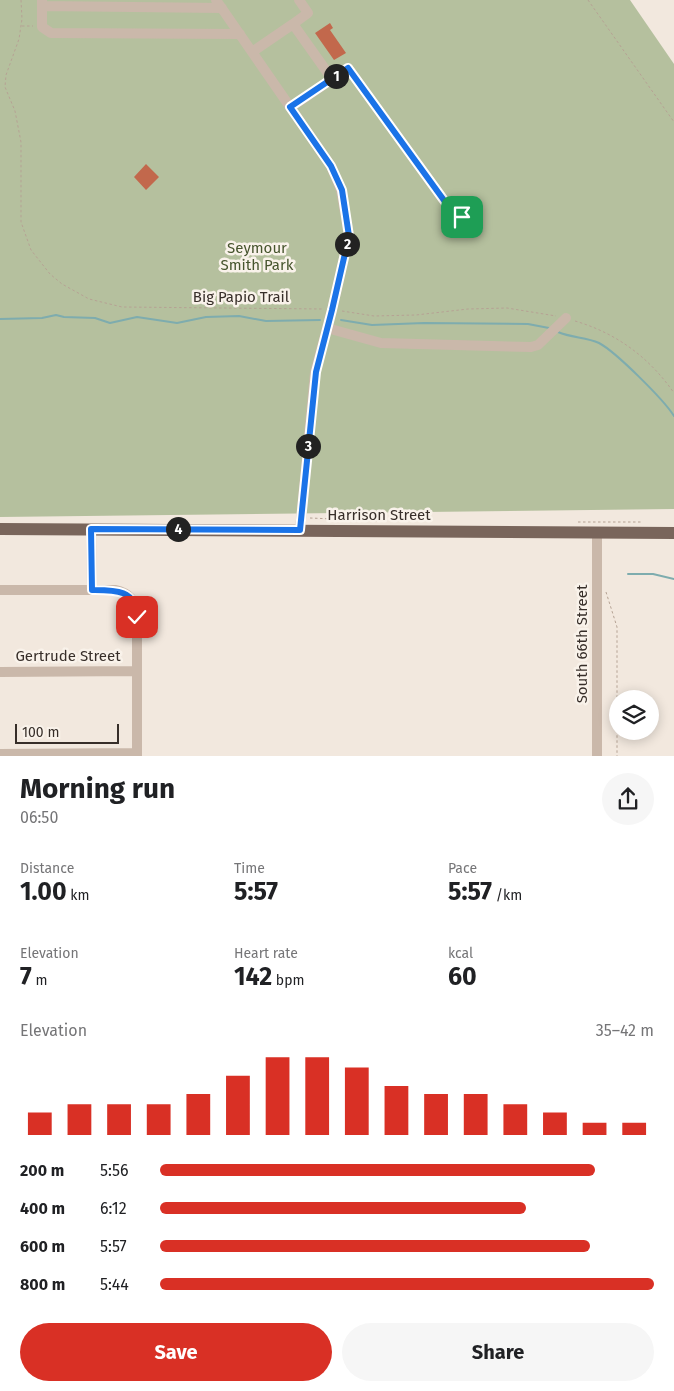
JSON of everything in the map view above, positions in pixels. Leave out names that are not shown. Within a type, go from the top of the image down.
[{"type":"main road","name":"Harrison Street","points":[[0,529],[674,533]]},
{"type":"main road","name":"Harrison Street","points":[[0,533],[24,530]]},
{"type":"street","points":[[252,52],[308,13],[299,0]]},
{"type":"street","points":[[240,34],[51,33],[42,27],[42,3],[219,4],[240,34],[331,166],[342,190],[349,236],[316,372],[300,530]]},
{"type":"street","points":[[294,24],[332,78]]},
{"type":"street","points":[[290,107],[348,68],[451,210]]},
{"type":"street","points":[[328,328],[381,343],[531,347],[538,345],[566,318]]},
{"type":"street","points":[[91,529],[92,590]]},
{"type":"street","name":"South 66th Street","points":[[597,532],[597,756]]},
{"type":"street","points":[[0,590],[115,590],[127,594],[135,605],[137,624],[137,755],[0,754]]},
{"type":"street","name":"Gertrude Street","points":[[0,672],[137,671]]},
{"type":"path","name":"Big Papio Trail","points":[[21,0],[19,39],[6,75],[5,87],[15,111],[21,142],[21,222],[31,250],[50,274],[62,284],[89,299],[122,307],[307,308],[383,316],[416,315],[468,308],[507,308],[566,318],[605,332],[633,348],[649,362],[674,393]]},
{"type":"path","points":[[588,0],[674,122]]},
{"type":"path","points":[[21,26],[34,26]]},
{"type":"path","points":[[605,589],[617,627],[618,756]]},
{"type":"green space","name":"Seymour Smith Park","points":[[0,0],[630,0],[674,64],[674,509],[0,517]]},
{"type":"building","points":[[330,23],[333,28],[330,30],[346,53],[334,60],[315,33]]},
{"type":"building","points":[[146,164],[159,177],[146,190],[134,177]]},
{"type":"waterway","points":[[0,319],[42,318],[56,315],[95,318],[110,323],[137,317],[177,323],[206,317],[239,316],[266,321],[320,320]]},
{"type":"waterway","points":[[341,320],[372,325],[424,323],[528,324],[549,328]]},
{"type":"waterway","points":[[558,332],[594,341],[607,348],[639,377],[674,416]]},
{"type":"waterway","points":[[628,574],[653,574],[674,579]]},
{"type":"route","points":[[137,617],[134,602],[122,591],[92,590],[91,529],[300,530],[316,372],[349,236],[342,190],[331,166],[290,107],[348,68],[451,210],[458,210],[462,217]]}]
